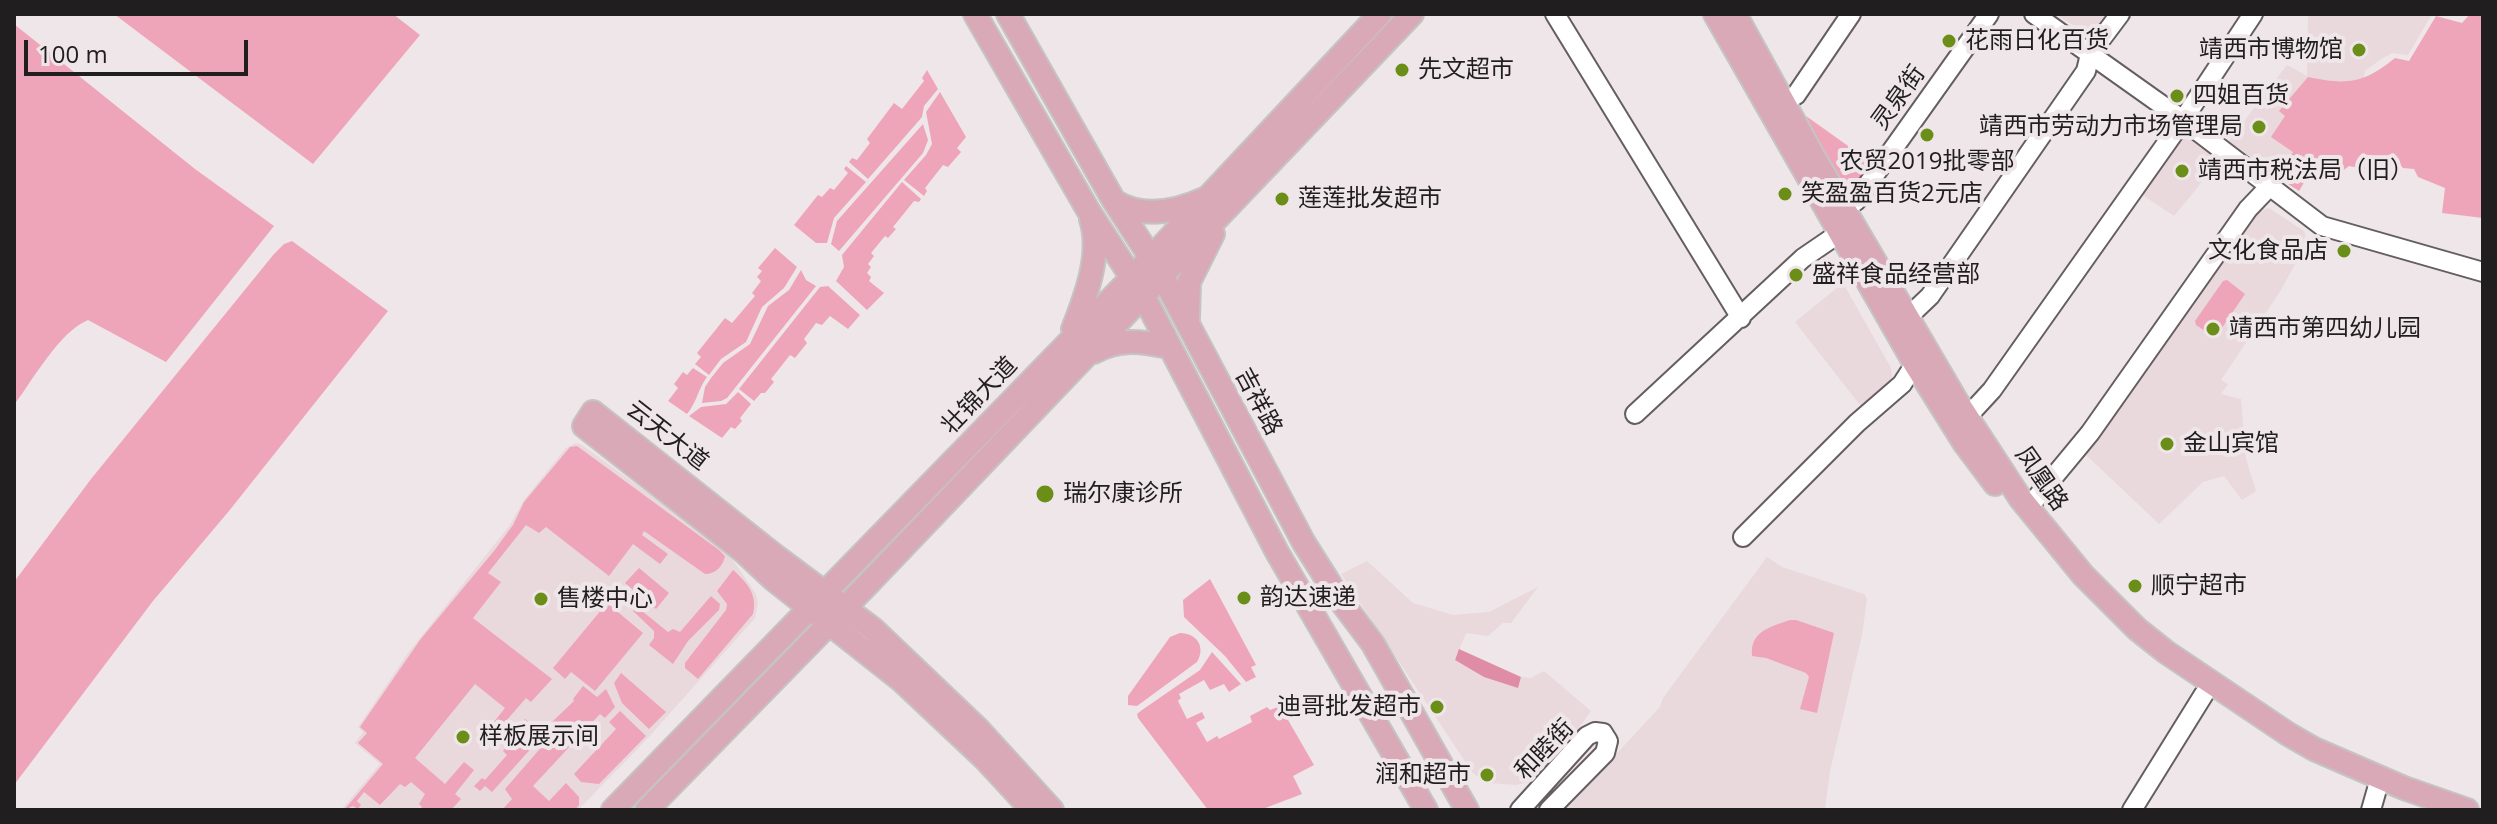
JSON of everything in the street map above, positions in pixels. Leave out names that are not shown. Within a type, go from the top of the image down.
[{"type":"main road","points":[[975,14],[1088,210],[1137,286],[1277,552],[1426,810]]},
{"type":"main road","name":"吉祥路","points":[[1008,14],[1114,201],[1156,267],[1304,543],[1340,600],[1373,644],[1467,810]]},
{"type":"main road","name":"壮锦大道","points":[[1217,204],[1380,14]]},
{"type":"main road","name":"壮锦大道","points":[[613,810],[1065,345],[1137,286],[1412,14]]},
{"type":"main road","name":"凤凰路","points":[[1715,14],[1915,364],[1965,444],[2035,538],[2089,601],[2177,678],[2374,800],[2430,810]]},
{"type":"main road","name":"凤凰路","points":[[1735,14],[1968,416],[2028,508],[2062,553],[2137,629],[2190,669],[2314,749],[2415,793],[2467,810]]},
{"type":"main road","points":[[1114,201],[1136,211],[1154,212],[1217,204],[1189,282],[1189,327]]},
{"type":"main road","points":[[1065,345],[1083,303],[1094,256],[1094,230],[1088,210]]},
{"type":"main road","name":"壮锦大道","points":[[647,810],[1086,356],[1137,286]]},
{"type":"main road","points":[[1086,356],[1118,341],[1142,341],[1169,347]]},
{"type":"main road","name":"云天大道","points":[[1032,810],[985,759],[901,680],[584,426],[593,412],[873,629],[979,730],[1052,810]]},
{"type":"main road","points":[[1393,751],[1425,735]]},
{"type":"street","points":[[1555,14],[1741,318]]},
{"type":"street","points":[[1785,102],[1796,95],[1851,14]]},
{"type":"street","name":"灵泉街","points":[[1845,207],[1856,201],[1989,14]]},
{"type":"street","points":[[2034,14],[2183,120],[2322,226],[2483,272]]},
{"type":"street","points":[[1908,317],[1930,296],[2086,71],[2090,54],[2120,14]]},
{"type":"street","points":[[1968,416],[1992,390],[2183,120],[2253,14]]},
{"type":"street","points":[[2028,508],[2090,433],[2248,209],[2269,187]]},
{"type":"street","points":[[1635,414],[1803,258],[1841,232]]},
{"type":"street","points":[[1743,537],[1857,423],[1902,384],[1915,364]]},
{"type":"street","points":[[2132,810],[2204,694]]},
{"type":"street","name":"和睦街","points":[[1520,810],[1587,736],[1595,732],[1603,733],[1608,741],[1605,753],[1549,810]]},
{"type":"shaded area","points":[[114,14],[393,14],[420,35],[313,164]]},
{"type":"shaded area","points":[[2056,14],[2109,14],[2097,30],[2087,34]]},
{"type":"shaded area","points":[[2308,14],[2432,14],[2408,55],[2392,53],[2381,59],[2365,71],[2364,79],[2327,81],[2286,116],[2293,152],[2276,176],[2229,141],[2287,65],[2307,76]]},
{"type":"shaded area","points":[[2470,14],[2483,14],[2483,218],[2442,213],[2445,188],[2418,177],[2414,169],[2403,168],[2398,162],[2387,160],[2383,173],[2349,166],[2329,178],[2318,181],[2306,179],[2299,191],[2276,176],[2293,152],[2271,137],[2285,116],[2279,111],[2308,77],[2354,80],[2373,73],[2395,58],[2409,61],[2436,16],[2462,23]]},
{"type":"shaded area","points":[[14,24],[195,169],[274,226],[166,362],[88,320],[77,326],[57,346],[14,405]]},
{"type":"shaded area","points":[[927,70],[938,89],[924,106],[922,117],[868,179],[849,162],[852,158],[857,160],[870,143],[867,139],[894,103],[902,109],[924,81],[922,78]]},
{"type":"shaded area","points":[[940,92],[966,137],[957,148],[961,152],[948,167],[943,165],[925,188],[924,196],[904,180],[932,144],[926,112]]},
{"type":"shaded area","points":[[1806,116],[1872,163],[1856,189],[1846,189],[1841,185]]},
{"type":"shaded area","points":[[923,124],[928,140],[923,153],[839,251],[831,244],[837,221]]},
{"type":"shaded area","name":"靖西市税法局（旧）","points":[[2183,133],[2219,154],[2174,216],[2141,194]]},
{"type":"shaded area","points":[[846,166],[866,182],[834,218],[827,243],[816,243],[794,225],[818,195],[822,197],[830,188],[834,190],[848,173],[844,169]]},
{"type":"shaded area","points":[[902,182],[921,199],[914,201],[893,227],[896,229],[888,238],[885,236],[871,253],[874,256],[868,264],[871,267],[867,273],[871,277],[869,281],[884,293],[867,310],[836,281],[844,267],[842,255]]},
{"type":"shaded area","points":[[2269,208],[2304,231],[2307,242],[2281,290],[2221,380],[2228,384],[2221,394],[2241,399],[2246,459],[2256,491],[2242,500],[2224,476],[2203,482],[2159,524],[2083,452],[2255,211]]},
{"type":"shaded area","points":[[292,241],[388,311],[153,601],[14,785],[14,582],[91,479],[274,254]]},
{"type":"shaded area","points":[[775,248],[797,267],[784,288],[762,307],[746,342],[721,359],[709,375],[695,364],[701,357],[697,353],[725,318],[732,323],[755,296],[752,293],[761,281],[757,277],[762,271],[758,268]]},
{"type":"shaded area","points":[[801,270],[806,280],[816,286],[727,398],[702,403],[705,387],[711,378],[723,363],[750,344],[768,306],[789,290]]},
{"type":"shaded area","points":[[2227,280],[2245,294],[2214,337],[2196,325],[2195,321],[2223,281]]},
{"type":"shaded area","points":[[1843,283],[1891,368],[1889,383],[1863,405],[1795,322]]},
{"type":"shaded area","points":[[828,286],[860,315],[848,329],[830,316],[822,325],[816,323],[804,339],[807,343],[795,358],[790,355],[771,379],[774,382],[754,401],[739,389],[820,287]]},
{"type":"shaded area","points":[[693,368],[707,377],[687,414],[668,401],[678,388],[674,384],[683,372],[687,375]]},
{"type":"shaded area","points":[[738,392],[751,404],[740,418],[742,421],[735,429],[731,427],[722,438],[689,416],[701,407],[726,404]]},
{"type":"shaded area","points":[[576,443],[726,550],[756,594],[755,618],[647,739],[578,810],[341,810],[380,764],[355,743],[363,732],[358,727],[408,653],[510,525],[524,500],[566,448]]},
{"type":"shaded area","points":[[577,446],[719,550],[725,556],[721,566],[705,574],[644,531],[642,535],[668,554],[660,564],[633,544],[609,576],[546,527],[539,533],[526,525],[488,573],[501,582],[473,618],[552,679],[531,702],[526,698],[506,721],[510,725],[497,741],[486,732],[505,708],[475,684],[415,758],[445,784],[464,762],[474,770],[455,794],[461,799],[451,810],[420,810],[422,807],[419,804],[425,794],[411,782],[405,787],[400,784],[380,805],[364,792],[357,801],[361,805],[358,809],[353,806],[344,810],[383,764],[358,743],[367,733],[360,727],[420,640],[513,525],[524,502],[570,447]]},
{"type":"shaded area","points":[[1767,557],[1782,567],[1864,594],[1867,599],[1862,635],[1830,771],[1825,810],[1564,810],[1660,707],[1663,698]]},
{"type":"shaded area","points":[[1367,561],[1413,603],[1453,615],[1489,612],[1538,587],[1511,623],[1503,623],[1488,636],[1466,633],[1455,660],[1518,687],[1521,677],[1531,678],[1544,671],[1591,711],[1546,773],[1537,780],[1516,785],[1489,783],[1472,772],[1341,574]]},
{"type":"shaded area","points":[[639,568],[669,593],[656,609],[625,583]]},
{"type":"shaded area","points":[[733,570],[750,589],[754,601],[753,614],[698,679],[685,668],[685,663],[726,610],[727,604],[717,591]]},
{"type":"shaded area","points":[[1210,579],[1256,665],[1251,667],[1256,677],[1246,682],[1225,656],[1184,617],[1183,600]]},
{"type":"shaded area","points":[[711,596],[720,604],[719,610],[688,641],[673,664],[649,645],[654,631],[633,611],[637,607],[668,632],[673,629],[680,632]]},
{"type":"shaded area","points":[[607,603],[643,633],[595,691],[571,672],[565,679],[553,668]]},
{"type":"shaded area","points":[[1790,620],[1834,633],[1817,713],[1800,709],[1809,677],[1806,673],[1752,656],[1758,635]]},
{"type":"shaded area","points":[[1180,633],[1191,635],[1198,642],[1201,651],[1197,662],[1137,706],[1128,705],[1128,696],[1170,637]]},
{"type":"shaded area","points":[[1459,649],[1521,677],[1518,688],[1484,677],[1455,660]]},
{"type":"shaded area","points":[[1212,652],[1241,684],[1229,692],[1224,684],[1210,690],[1204,680],[1179,694],[1181,698],[1178,701],[1187,719],[1202,712],[1205,718],[1196,723],[1207,742],[1252,722],[1250,716],[1267,707],[1270,710],[1280,706],[1314,765],[1293,776],[1302,794],[1260,810],[1208,810],[1138,718],[1137,714],[1142,710],[1200,670]]},
{"type":"shaded area","points":[[621,673],[666,712],[649,729],[622,703],[614,683]]},
{"type":"shaded area","points":[[583,686],[597,697],[606,689],[615,707],[605,718],[600,714],[533,786],[549,801],[566,783],[579,797],[579,805],[575,810],[502,810],[512,799],[505,789],[558,728],[552,722],[574,701]]},
{"type":"shaded area","points":[[620,711],[646,736],[599,784],[581,782],[574,774],[616,729],[609,722]]},
{"type":"shaded area","points":[[525,719],[543,735],[492,792],[485,786],[480,791],[474,786],[482,778],[485,780],[507,755],[503,744]]},
{"type":"place","name":"花雨日化百货","points":[[1949,41]]},
{"type":"place","name":"靖西市博物馆","points":[[2359,50]]},
{"type":"place","name":"先文超市","points":[[1402,70]]},
{"type":"place","name":"四姐百货","points":[[2177,96]]},
{"type":"place","name":"靖西市劳动力市场管理局","points":[[2259,127]]},
{"type":"place","name":"农贸2019批零部","points":[[1927,135]]},
{"type":"place","name":"靖西市税法局（旧）","points":[[2182,171]]},
{"type":"place","name":"笑盈盈百货2元店","points":[[1785,194]]},
{"type":"place","name":"莲莲批发超市","points":[[1282,199]]},
{"type":"place","name":"文化食品店","points":[[2344,251]]},
{"type":"place","name":"盛祥食品经营部","points":[[1796,275]]},
{"type":"place","name":"靖西市第四幼儿园","points":[[2213,329]]},
{"type":"place","name":"金山宾馆","points":[[2167,444]]},
{"type":"place","name":"瑞尔康诊所","points":[[1045,494]]},
{"type":"place","name":"顺宁超市","points":[[2135,586]]},
{"type":"place","name":"韵达速递","points":[[1244,598]]},
{"type":"place","name":"售楼中心","points":[[541,599]]},
{"type":"place","name":"迪哥批发超市","points":[[1437,707]]},
{"type":"place","name":"样板展示间","points":[[463,737]]},
{"type":"place","name":"润和超市","points":[[1487,775]]}]
